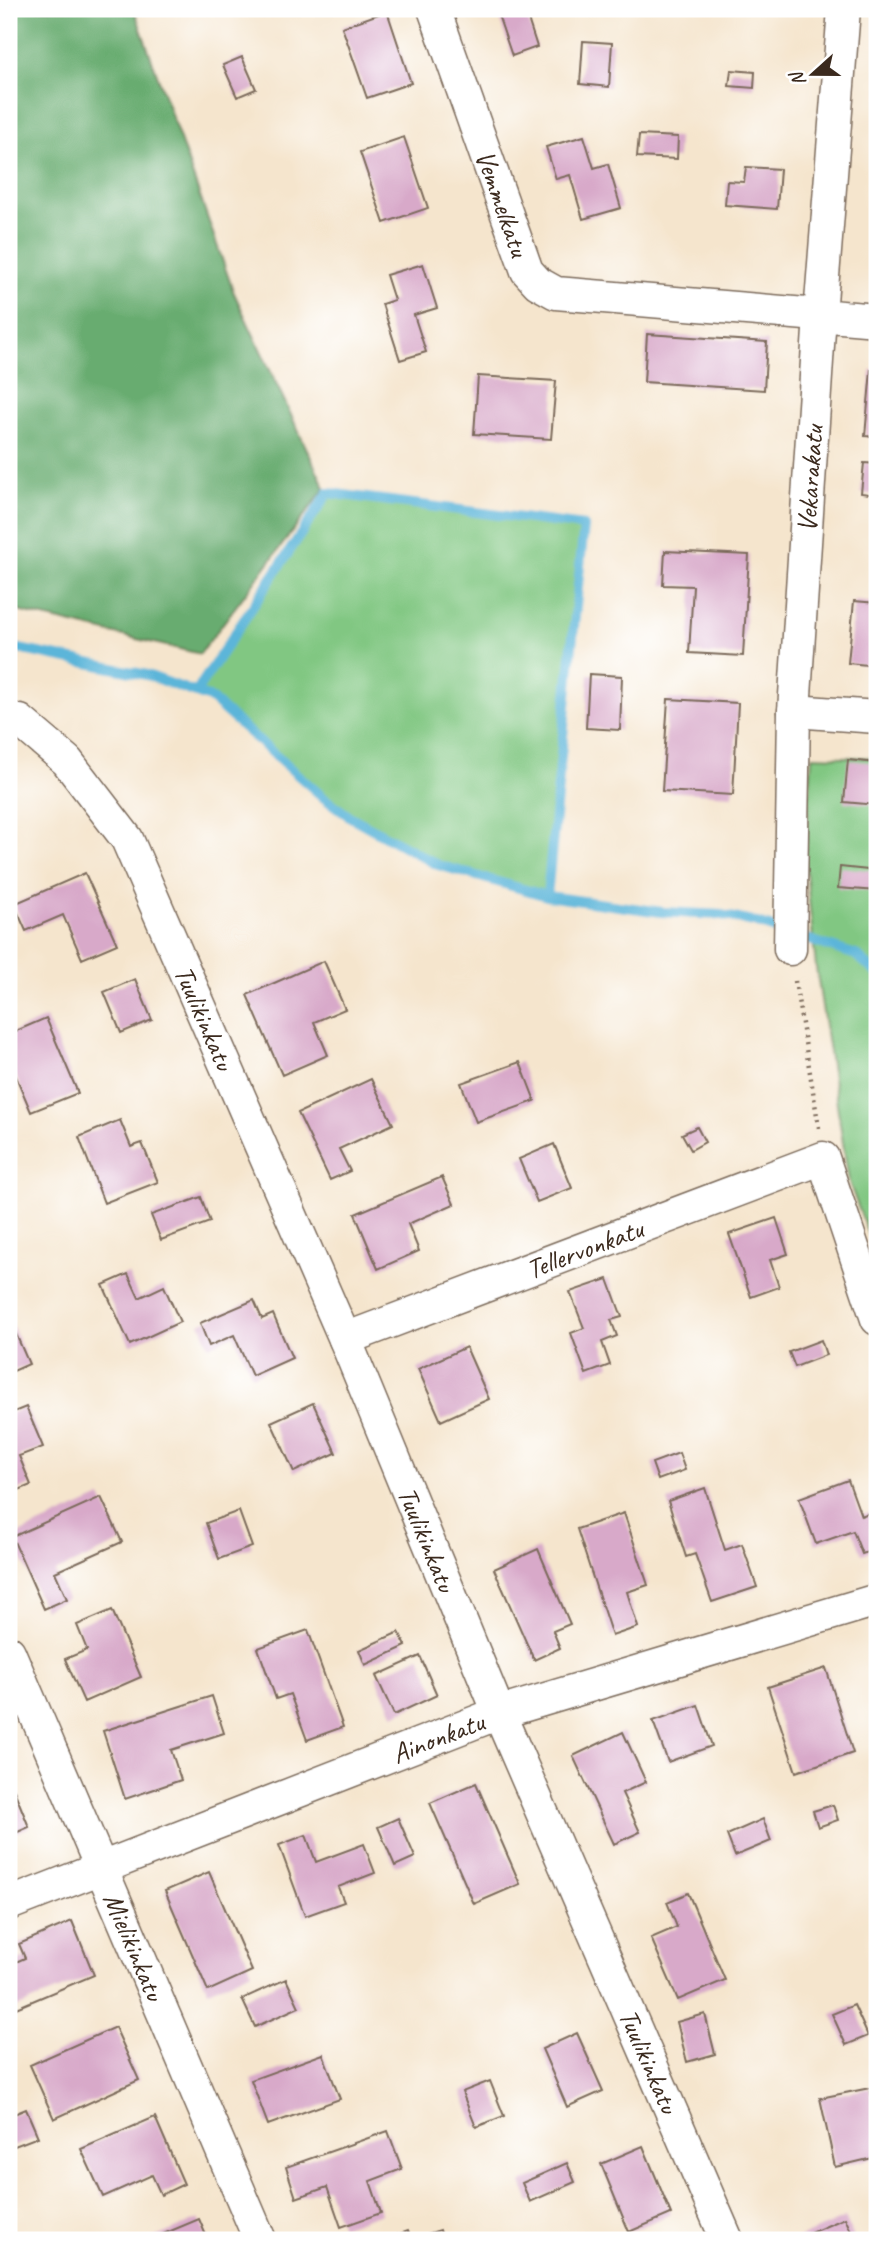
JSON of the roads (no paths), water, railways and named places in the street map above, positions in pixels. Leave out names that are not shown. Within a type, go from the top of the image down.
[{"type":"street","name":"Vemmelkatu","points":[[434,9],[527,271],[538,283],[556,293],[877,320]]},
{"type":"street","name":"Vekarakatu","points":[[790,949],[794,711],[820,315],[845,9]]},
{"type":"street","points":[[794,711],[877,717]]},
{"type":"street","name":"Tuulikinkatu","points":[[9,721],[20,721],[67,761],[127,839],[345,1339],[499,1713],[727,2240]]},
{"type":"street","name":"Tellervonkatu","points":[[345,1339],[823,1158],[877,1319]]},
{"type":"street","name":"Ainonkatu","points":[[9,1904],[499,1713],[877,1600]]},
{"type":"street","name":"Mielikinkatu","points":[[9,1652],[260,2240]]},
{"type":"waterway","points":[[196,692],[328,493],[584,526],[547,896]]},
{"type":"waterway","points":[[9,647],[147,675],[210,698],[324,798],[349,816],[438,865],[547,896],[662,912],[722,915],[757,923],[856,955],[877,973]]}]
